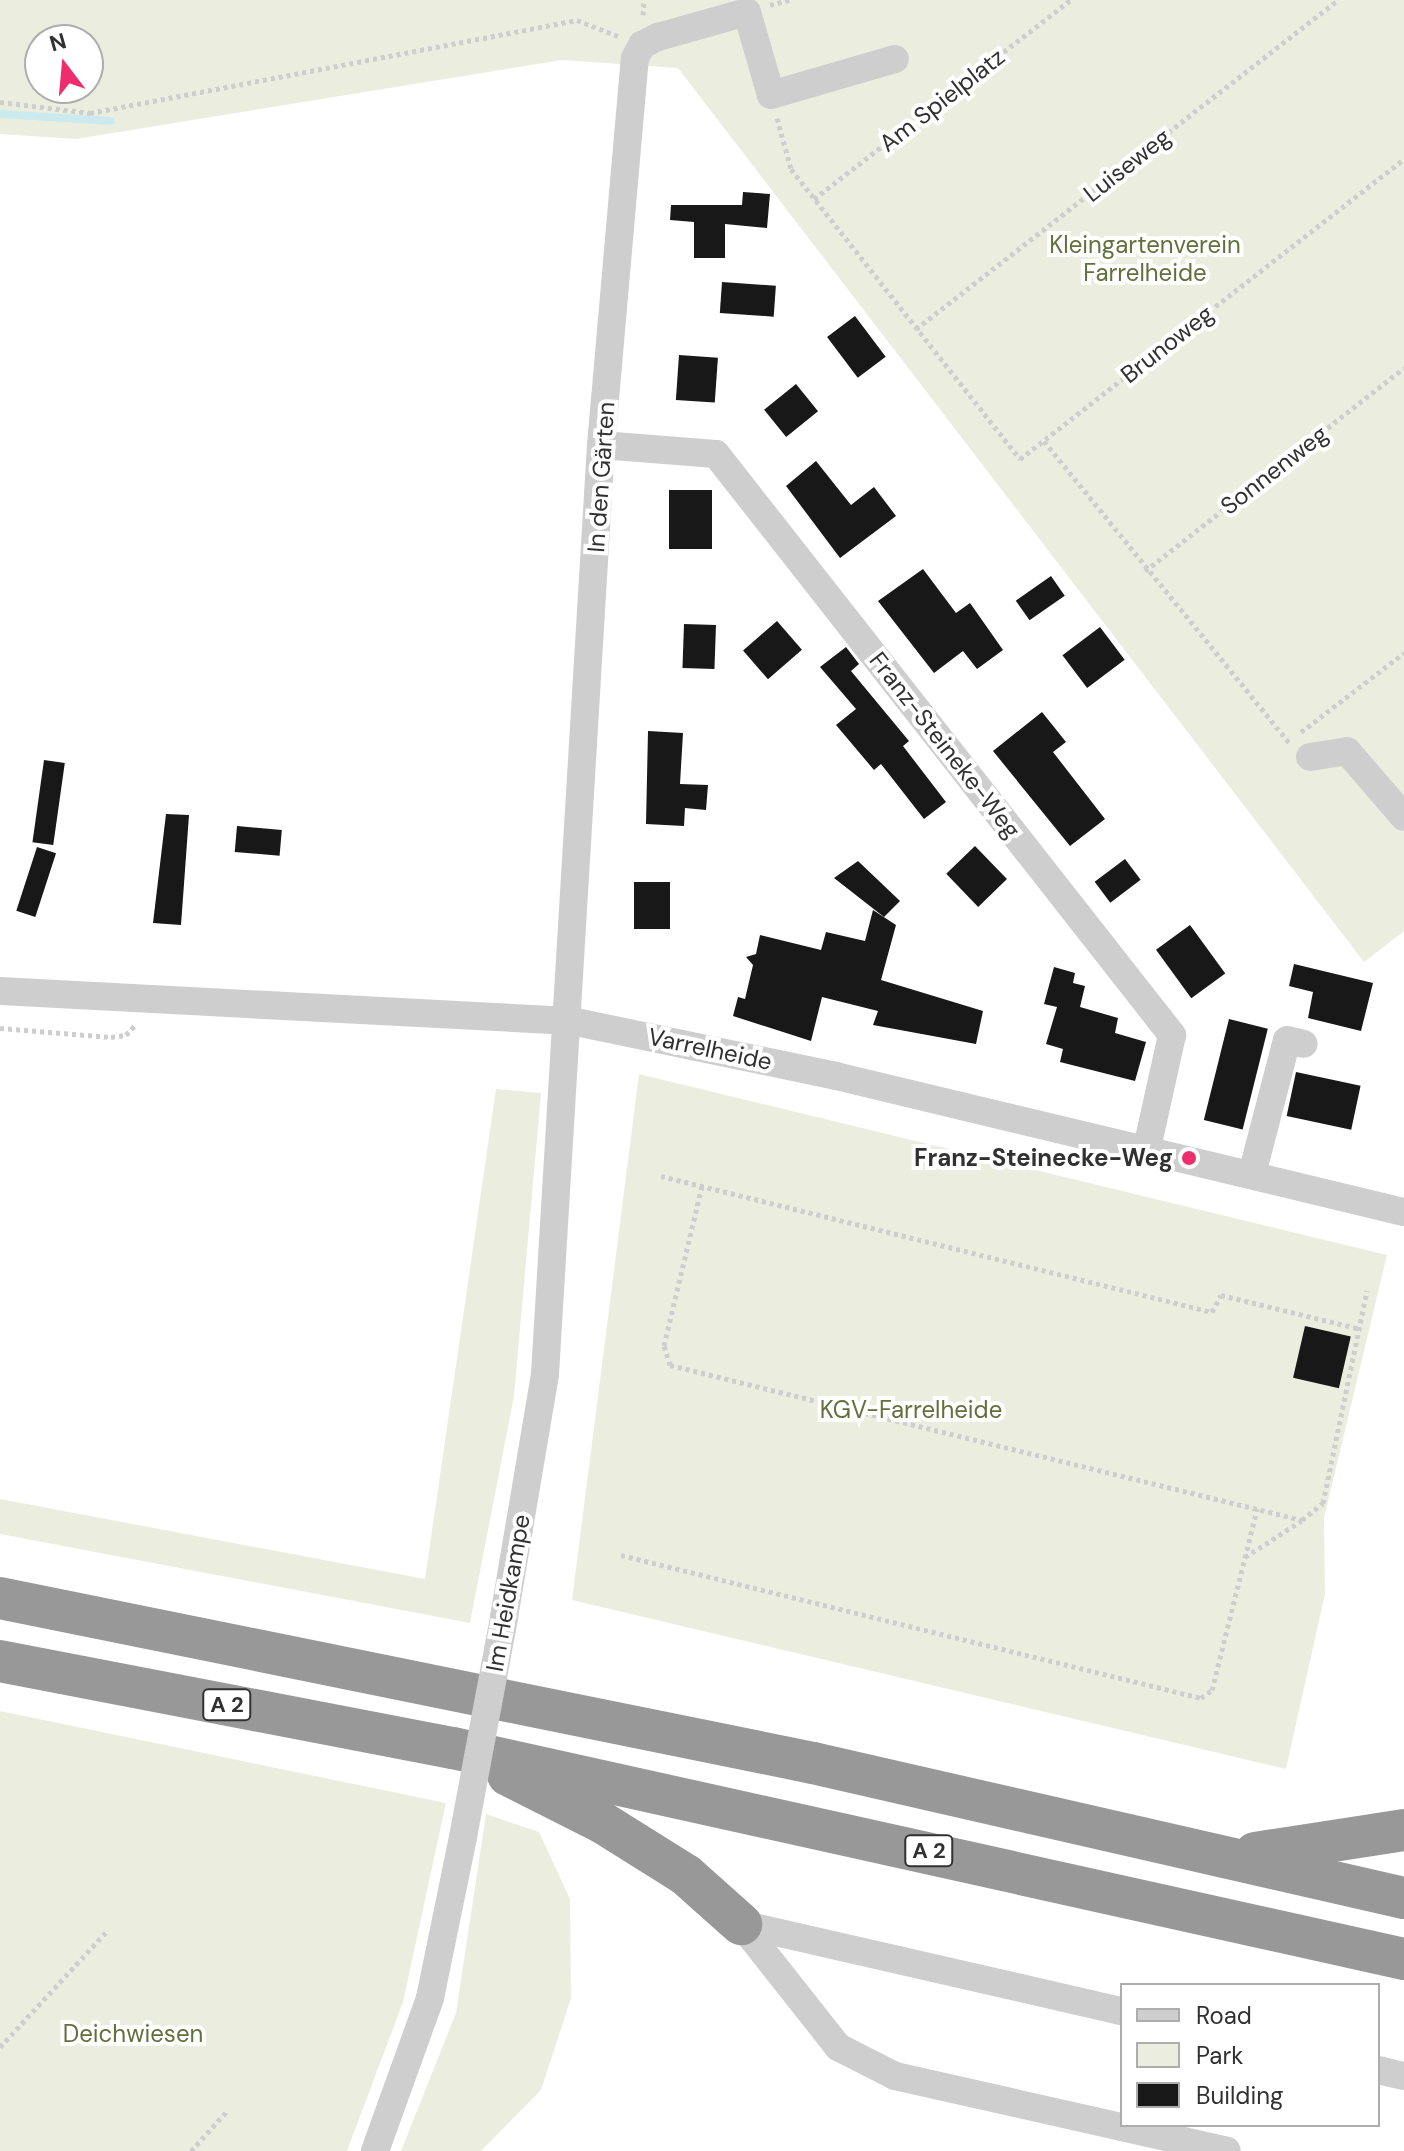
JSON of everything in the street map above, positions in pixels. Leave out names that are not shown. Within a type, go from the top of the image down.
[{"type":"highway","points":[[0,1598],[813,1763],[1404,1898]]},
{"type":"highway","name":"A 2","points":[[0,1661],[453,1748],[1404,1959]]},
{"type":"highway","points":[[453,1748],[615,1830],[686,1875],[741,1924]]},
{"type":"highway","points":[[1224,1857],[1404,1830]]},
{"type":"street","points":[[642,45],[747,12],[771,95],[895,59]]},
{"type":"street","name":"In den Gärten","points":[[571,1021],[601,445],[635,58],[642,45]]},
{"type":"street","name":"Franz-Steineke-Weg","points":[[601,445],[716,454],[1172,1035],[1147,1148]]},
{"type":"street","points":[[1298,750],[1347,751],[1404,817]]},
{"type":"street","name":"Varrelheide","points":[[0,991],[144,995],[571,1021],[1147,1148],[1403,1209]]},
{"type":"street","name":"Im Heidkampe","points":[[375,2151],[430,1998],[504,1617],[545,1374],[571,1021]]},
{"type":"street","points":[[1252,1174],[1287,1040],[1304,1044]]},
{"type":"street","points":[[741,1924],[1120,2011]]},
{"type":"street","points":[[741,1924],[838,2047],[895,2076],[1120,2127]]},
{"type":"street","points":[[1380,2070],[1404,2076]]},
{"type":"street","points":[[1121,2127],[1227,2151]]},
{"type":"path","name":"Am Spielplatz","points":[[814,199],[1071,0]]},
{"type":"path","name":"Luiseweg","points":[[916,329],[1338,0]]},
{"type":"path","points":[[0,102],[90,113],[577,20],[642,45]]},
{"type":"path","points":[[771,95],[791,169],[916,329]]},
{"type":"path","name":"Brunoweg","points":[[916,329],[1020,459],[1404,159]]},
{"type":"path","name":"Sonnenweg","points":[[1145,571],[1404,368]]},
{"type":"path","points":[[1044,441],[1145,571],[1298,750],[1404,653]]},
{"type":"path","points":[[0,1028],[126,1035],[142,1015],[144,995]]},
{"type":"path","points":[[661,1176],[1212,1312],[1221,1295],[1361,1329]]},
{"type":"path","points":[[702,1186],[664,1346],[670,1365],[1302,1520]]},
{"type":"path","points":[[1245,1557],[1323,1503],[1367,1290]]},
{"type":"path","points":[[621,1555],[1201,1698],[1212,1690],[1257,1509]]},
{"type":"path","points":[[0,2047],[107,1931]]},
{"type":"path","points":[[191,2151],[228,2110]]},
{"type":"green space","name":"Kleingartenverein Farrelheide","points":[[0,0],[1404,0],[1404,931],[1364,962],[678,68],[562,60],[76,139],[0,134]]},
{"type":"green space","name":"KGV-Farrelheide","points":[[639,1074],[1387,1255],[1324,1518],[1325,1594],[1286,1769],[572,1600]]},
{"type":"green space","points":[[496,1089],[541,1093],[514,1396],[470,1623],[0,1534],[0,1499],[425,1579]]},
{"type":"green space","name":"Deichwiesen","points":[[0,1711],[446,1803],[403,2002],[347,2151],[0,2151]]},
{"type":"green space","points":[[486,1814],[539,1832],[570,1899],[571,1998],[541,2090],[481,2151],[401,2151],[456,2013]]},
{"type":"building","points":[[743,192],[770,194],[767,228],[725,224],[725,258],[694,258],[694,222],[670,220],[671,205],[742,205]]},
{"type":"building","points":[[722,282],[776,286],[774,317],[720,313]]},
{"type":"building","points":[[855,316],[886,357],[858,378],[827,337]]},
{"type":"building","points":[[679,355],[718,358],[715,403],[676,400]]},
{"type":"building","points":[[796,384],[818,411],[786,437],[764,410]]},
{"type":"building","points":[[816,461],[851,505],[874,487],[896,516],[840,558],[786,486]]},
{"type":"building","points":[[669,490],[712,490],[712,549],[669,549]]},
{"type":"building","points":[[923,569],[956,613],[970,603],[1003,650],[977,669],[963,651],[934,673],[878,601]]},
{"type":"building","points":[[1051,576],[1065,596],[1030,620],[1016,601]]},
{"type":"building","points":[[777,621],[802,650],[768,679],[743,651]]},
{"type":"building","points":[[684,624],[716,625],[714,669],[682,668]]},
{"type":"building","points":[[1100,627],[1125,660],[1087,688],[1062,655]]},
{"type":"building","points":[[846,647],[859,664],[851,671],[909,741],[903,746],[946,802],[924,819],[881,764],[874,770],[836,725],[856,709],[820,667]]},
{"type":"building","points":[[1042,712],[1066,742],[1053,752],[1105,819],[1070,846],[993,751]]},
{"type":"building","points":[[648,731],[683,733],[680,784],[708,785],[706,810],[685,808],[684,826],[646,824]]},
{"type":"building","points":[[44,760],[65,763],[53,845],[32,842]]},
{"type":"building","points":[[166,814],[189,815],[181,925],[153,923]]},
{"type":"building","points":[[237,826],[282,830],[280,856],[235,852]]},
{"type":"building","points":[[975,846],[1007,879],[978,907],[946,874]]},
{"type":"building","points":[[37,847],[56,853],[35,917],[16,911]]},
{"type":"building","points":[[1125,859],[1141,880],[1110,903],[1095,882]]},
{"type":"building","points":[[858,861],[900,901],[884,917],[834,878]]},
{"type":"building","points":[[634,882],[670,882],[670,929],[634,929]]},
{"type":"building","points":[[873,910],[896,925],[881,980],[983,1011],[976,1044],[873,1025],[878,1011],[822,997],[811,1041],[733,1016],[738,997],[745,999],[753,965],[746,957],[756,954],[760,935],[821,950],[826,932],[865,941]]},
{"type":"building","points":[[1190,925],[1225,974],[1191,998],[1156,950]]},
{"type":"building","points":[[1294,964],[1373,983],[1361,1031],[1308,1018],[1313,992],[1289,986]]},
{"type":"building","points":[[1054,967],[1075,973],[1073,983],[1085,986],[1080,1007],[1118,1018],[1115,1033],[1146,1042],[1135,1081],[1060,1062],[1063,1049],[1046,1044],[1057,1007],[1044,1004]]},
{"type":"building","points":[[1229,1019],[1268,1029],[1243,1130],[1204,1120]]},
{"type":"building","points":[[1296,1072],[1361,1086],[1351,1130],[1287,1116]]},
{"type":"building","points":[[1305,1326],[1351,1337],[1339,1388],[1293,1378]]},
{"type":"waterway","points":[[0,114],[111,121]]},
{"type":"place","name":"Franz-Steinecke-Weg","points":[[1189,1158]]}]
